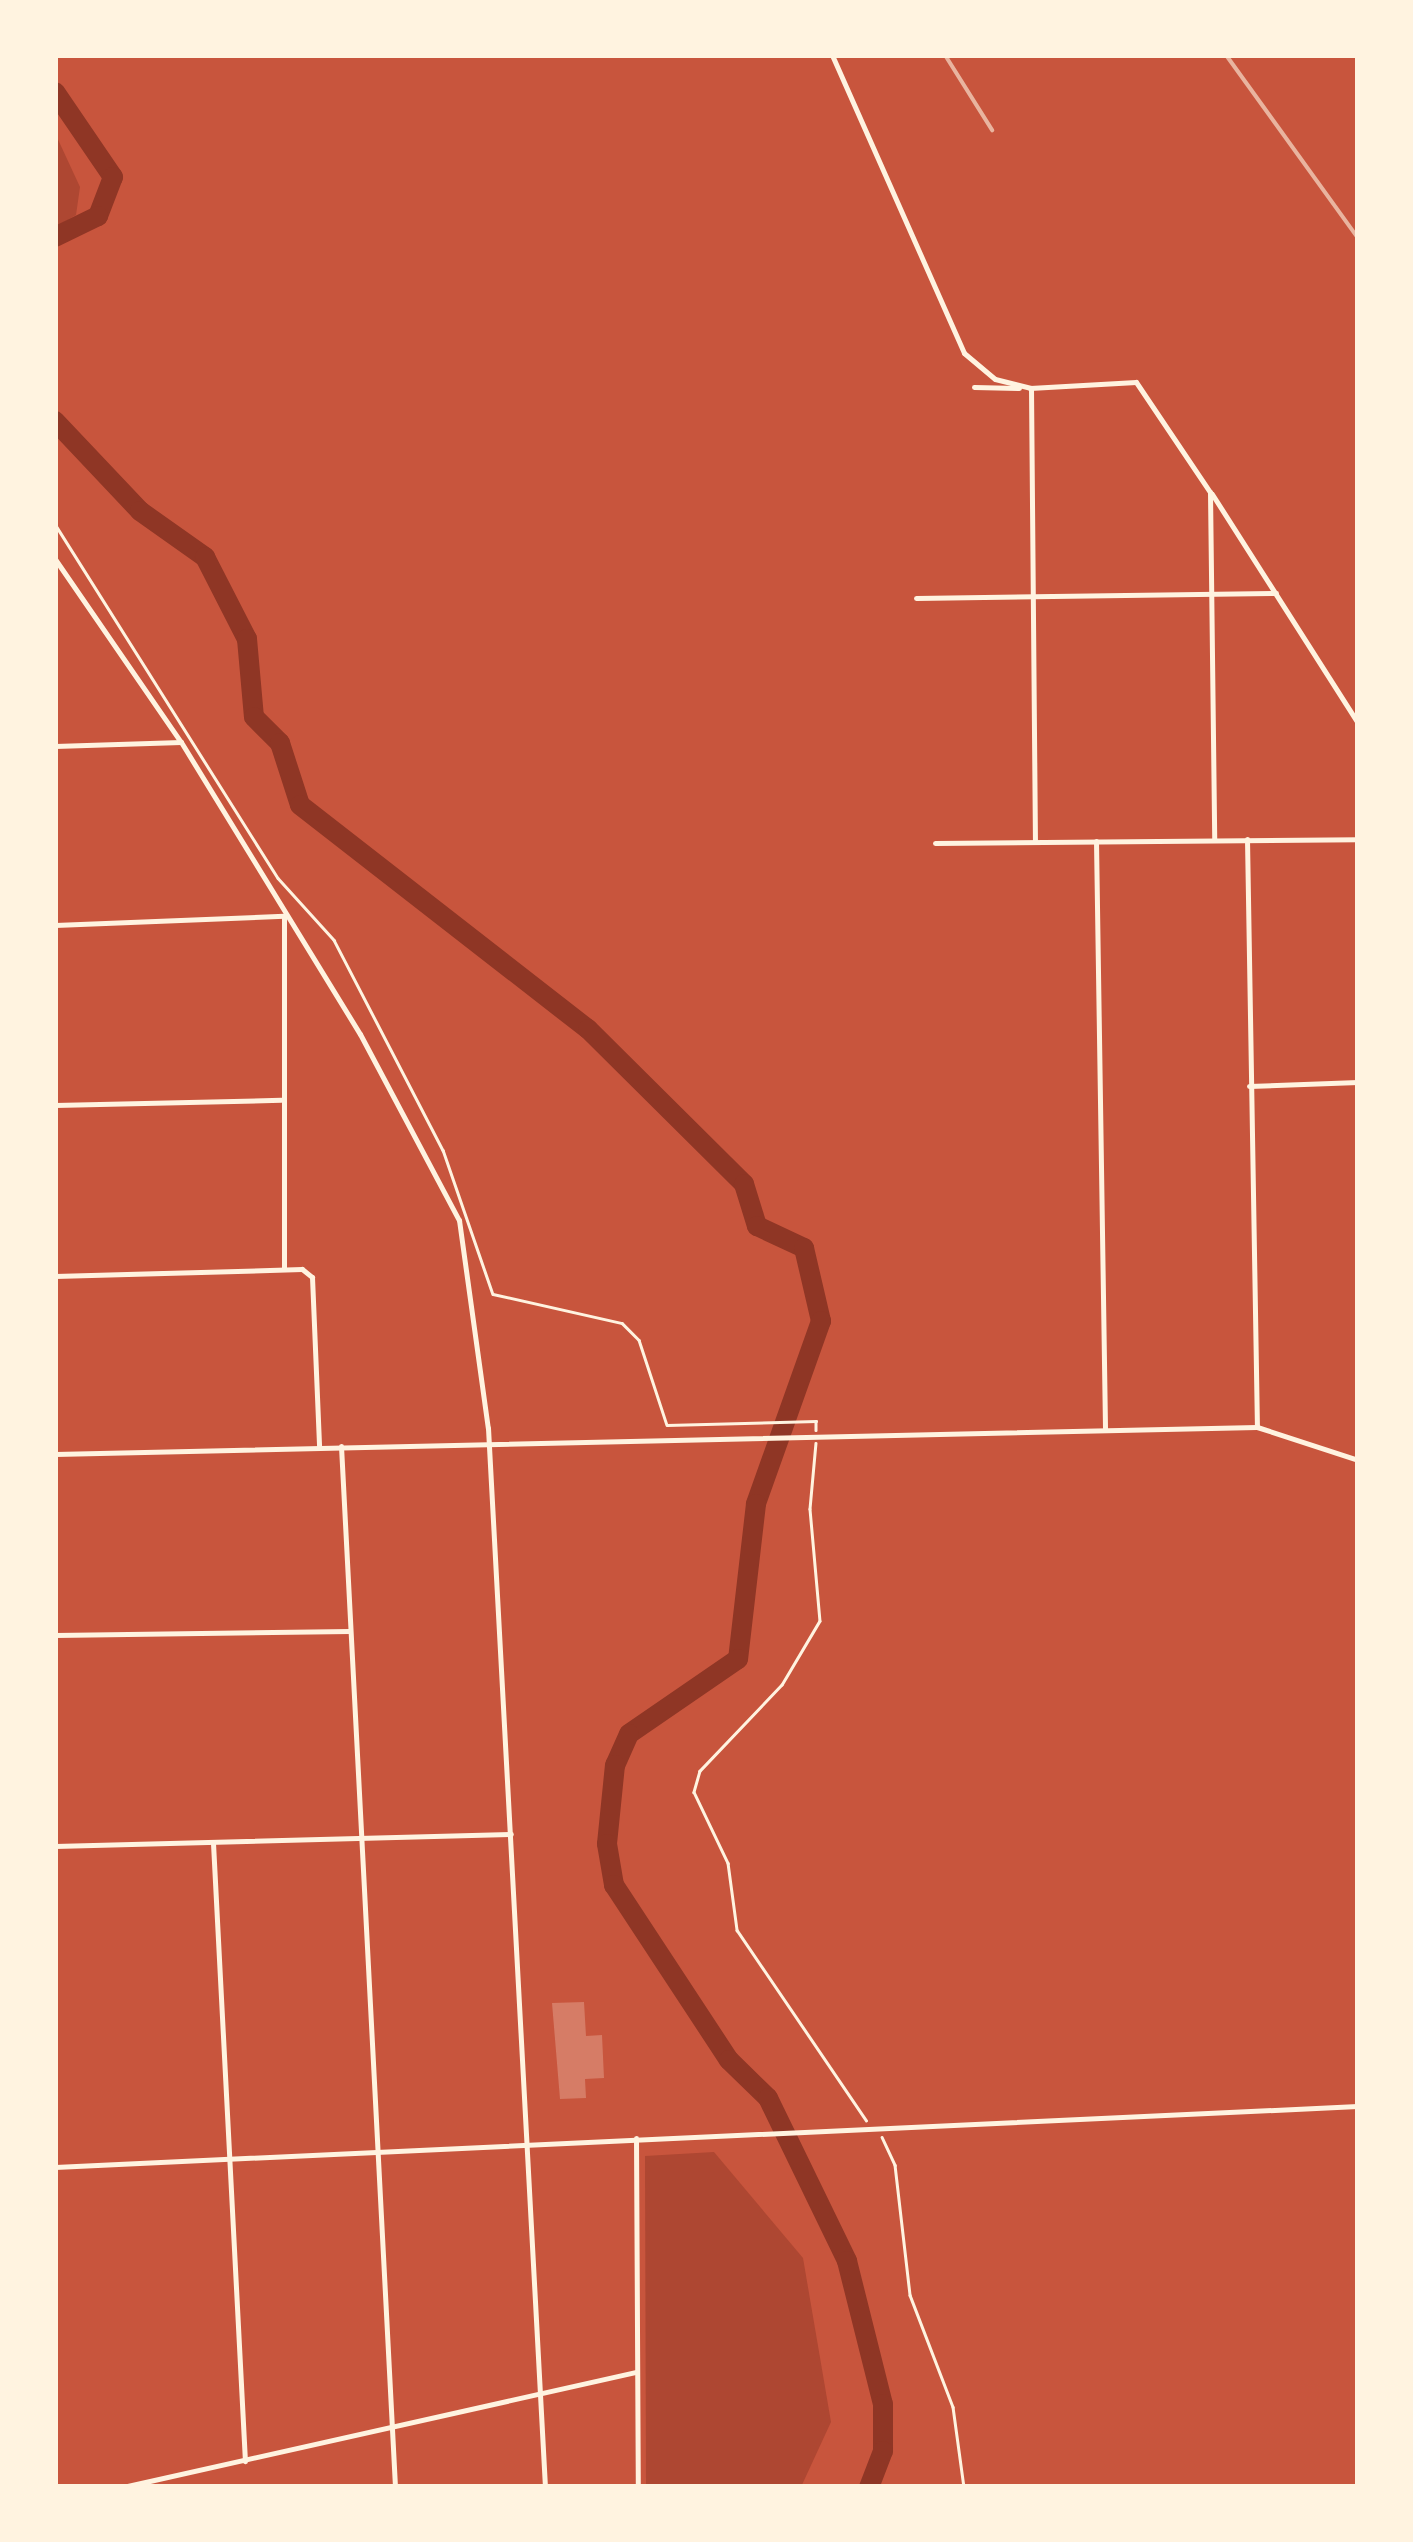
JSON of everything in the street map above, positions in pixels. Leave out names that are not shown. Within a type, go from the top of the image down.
[{"type":"street","points":[[832,55],[964,353],[994,379],[1032,388]]},
{"type":"street","points":[[974,387],[1136,382],[1358,723]]},
{"type":"street","points":[[1032,388],[1035,842]]},
{"type":"street","points":[[1210,492],[1214,839]]},
{"type":"street","points":[[55,560],[181,742],[284,916],[360,1034],[459,1220],[480,1321],[544,2487]]},
{"type":"street","points":[[55,572],[63,572]]},
{"type":"street","points":[[916,598],[1276,593]]},
{"type":"street","points":[[55,746],[181,742]]},
{"type":"street","points":[[1247,839],[1257,1427]]},
{"type":"street","points":[[935,843],[1358,839]]},
{"type":"street","points":[[1096,841],[1105,1428]]},
{"type":"street","points":[[55,926],[284,916]]},
{"type":"street","points":[[284,916],[281,1100],[284,1269]]},
{"type":"street","points":[[1249,1086],[1358,1082]]},
{"type":"street","points":[[55,1104],[281,1100]]},
{"type":"street","points":[[55,1276],[302,1269],[312,1276],[319,1447]]},
{"type":"street","points":[[55,1454],[1257,1427],[1358,1460]]},
{"type":"street","points":[[340,1446],[395,2487]]},
{"type":"street","points":[[55,1635],[350,1630]]},
{"type":"street","points":[[55,1846],[510,1834]]},
{"type":"street","points":[[213,1843],[244,2461]]},
{"type":"street","points":[[55,2167],[1358,2106]]},
{"type":"street","points":[[636,2138],[638,2487]]},
{"type":"street","points":[[123,2487],[636,2372]]},
{"type":"path","points":[[55,524],[298,903],[334,940],[443,1150],[493,1294],[622,1323],[640,1340],[667,1424],[816,1421],[810,1509],[820,1620],[782,1684],[700,1771],[694,1792],[728,1864],[737,1930],[872,2126],[894,2165],[910,2295],[953,2407],[964,2487]]},
{"type":"shaded area","points":[[55,133],[80,187],[76,215],[55,227]]},
{"type":"shaded area","points":[[714,2152],[803,2258],[831,2422],[801,2487],[646,2487],[645,2156]]},
{"type":"building","points":[[584,2002],[586,2036],[602,2035],[604,2078],[585,2079],[586,2098],[560,2099],[552,2003]]},
{"type":"waterway","points":[[55,92],[113,177],[98,216],[55,237]]},
{"type":"waterway","points":[[55,421],[140,511],[205,557],[247,639],[254,717],[280,743],[300,805],[588,1029],[744,1184],[757,1226],[804,1248],[821,1321],[756,1504],[738,1659],[629,1734],[615,1765],[607,1844],[614,1885],[729,2060],[768,2098],[847,2261],[883,2404],[883,2451],[869,2487]]},
{"type":"railway","points":[[945,55],[992,130]]},
{"type":"railway","points":[[1226,55],[1358,238]]}]
